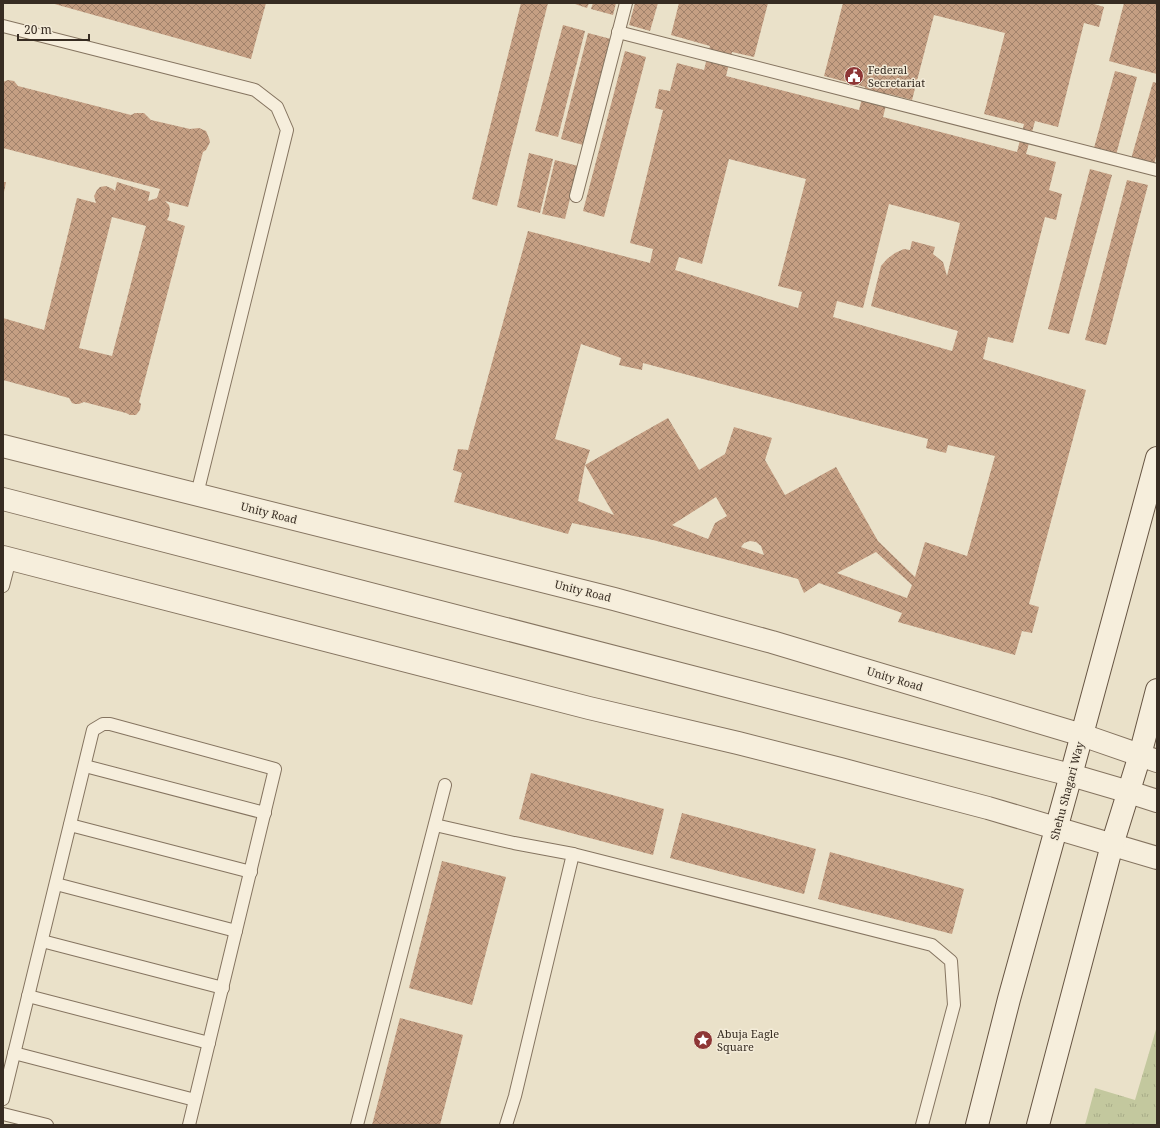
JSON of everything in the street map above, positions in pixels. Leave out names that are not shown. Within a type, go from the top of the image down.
[{"type":"street","name":"Unity Road","points":[[3,446],[629,603],[772,642],[1082,735],[1148,758]]},
{"type":"street","name":"Shehu Shagari Way","points":[[977,1125],[1009,999],[1157,458]]},
{"type":"street","points":[[3,499],[1071,776],[1157,801]]},
{"type":"street","points":[[7,558],[589,708],[840,769],[988,808],[1157,858]]},
{"type":"street","points":[[1038,1125],[1112,845],[1129,792],[1148,758],[1157,690]]},
{"type":"lane","points":[[576,196],[626,3]]},
{"type":"lane","points":[[3,26],[255,90],[277,107],[287,130],[197,494]]},
{"type":"lane","points":[[618,32],[1157,170]]},
{"type":"lane","points":[[3,586],[7,558]]},
{"type":"lane","points":[[3,1099],[94,730],[103,724],[110,724],[276,769],[190,1125]]},
{"type":"lane","points":[[85,766],[266,813]]},
{"type":"lane","points":[[357,1125],[445,785]]},
{"type":"lane","points":[[70,825],[251,872]]},
{"type":"lane","points":[[435,825],[514,843],[573,854],[932,945],[951,961],[954,1005],[922,1125]]},
{"type":"lane","points":[[506,1125],[515,1096],[573,854]]},
{"type":"lane","points":[[56,884],[236,931]]},
{"type":"lane","points":[[42,941],[223,988]]},
{"type":"lane","points":[[28,996],[209,1043]]},
{"type":"lane","points":[[14,1053],[195,1100]]},
{"type":"lane","points":[[3,1114],[47,1125]]},
{"type":"green space","points":[[1157,1026],[1157,1125],[1085,1125],[1095,1088],[1135,1100]]},
{"type":"building","points":[[51,3],[266,3],[251,59]]},
{"type":"building","points":[[521,3],[548,3],[497,206],[472,199]]},
{"type":"building","points":[[572,3],[589,3],[587,8]]},
{"type":"building","points":[[593,3],[616,3],[613,15],[591,9]]},
{"type":"building","points":[[635,3],[658,3],[650,31],[629,25]]},
{"type":"building","points":[[679,3],[768,3],[754,57],[732,52],[726,76],[859,110],[865,87],[824,76],[843,3],[1091,3],[1104,7],[1099,27],[1084,23],[1058,127],[1035,121],[1026,154],[1056,162],[1049,190],[1062,194],[1056,220],[1045,217],[1013,343],[988,337],[983,359],[1086,390],[1029,604],[1039,607],[1032,633],[1022,631],[1015,655],[898,622],[902,613],[819,583],[804,593],[798,579],[653,540],[572,523],[568,534],[454,502],[462,473],[453,470],[458,449],[468,450],[528,231],[650,263],[653,249],[630,243],[663,110],[655,108],[659,89],[670,91],[677,63],[704,70],[710,46],[671,35]],"holes":[[[934,15],[1005,33],[984,114],[1024,124],[1017,152],[883,117],[889,94],[912,100]],[[729,159],[806,179],[778,286],[802,292],[798,308],[675,270],[679,257],[702,264]],[[889,204],[960,223],[947,276],[943,262],[933,254],[935,247],[912,241],[910,250],[904,249],[895,253],[881,266],[871,306],[958,331],[952,351],[833,317],[837,301],[863,308]],[[581,344],[621,358],[619,365],[642,370],[643,363],[928,439],[926,448],[946,453],[948,445],[995,456],[967,556],[925,542],[915,577],[878,541],[836,467],[785,495],[765,460],[772,438],[734,427],[725,454],[699,470],[668,418],[585,465],[590,450],[555,439]],[[585,465],[614,515],[578,501]],[[716,497],[727,516],[715,523],[708,539],[672,525]],[[750,541],[756,542],[761,546],[764,555],[741,547],[744,543]],[[876,552],[912,585],[907,598],[837,573]]]},
{"type":"building","points":[[1124,3],[1157,3],[1157,74],[1109,61]]},
{"type":"building","points":[[563,25],[585,31],[558,137],[535,131]]},
{"type":"building","points":[[588,33],[611,39],[583,145],[561,139]]},
{"type":"building","points":[[625,51],[646,57],[604,217],[583,211]]},
{"type":"building","points":[[1115,71],[1137,77],[1116,155],[1094,148]]},
{"type":"building","points":[[8,80],[14,81],[18,86],[131,115],[135,113],[144,113],[151,120],[190,129],[199,128],[206,131],[209,138],[210,142],[206,150],[203,152],[188,207],[165,201],[169,205],[170,209],[167,220],[185,226],[139,402],[141,404],[140,410],[136,415],[130,415],[84,402],[75,404],[72,403],[69,398],[3,380],[3,318],[44,330],[77,198],[96,203],[94,196],[100,187],[106,186],[115,191],[117,182],[150,192],[148,201],[157,198],[160,189],[3,148],[3,82]],"holes":[[[112,217],[146,226],[112,356],[79,348]]]},
{"type":"building","points":[[1153,82],[1157,83],[1157,153],[1154,165],[1131,159]]},
{"type":"building","points":[[529,153],[553,159],[540,213],[517,207]]},
{"type":"building","points":[[555,160],[578,166],[565,219],[542,214]]},
{"type":"building","points":[[1090,169],[1112,175],[1069,334],[1048,329]]},
{"type":"building","points":[[1127,180],[1148,185],[1106,345],[1085,340]]},
{"type":"building","points":[[3,182],[6,182],[4,192],[3,192]]},
{"type":"building","points":[[531,773],[664,809],[653,855],[519,819]]},
{"type":"building","points":[[682,813],[816,849],[804,894],[670,858]]},
{"type":"building","points":[[830,852],[964,889],[952,934],[818,899]]},
{"type":"building","points":[[442,861],[506,877],[472,1005],[409,988]]},
{"type":"building","points":[[400,1018],[463,1035],[440,1125],[372,1125]]},
{"type":"place","name":"Federal Secretariat","points":[[854,76]]},
{"type":"place","name":"Abuja Eagle Square","points":[[703,1040]]}]
